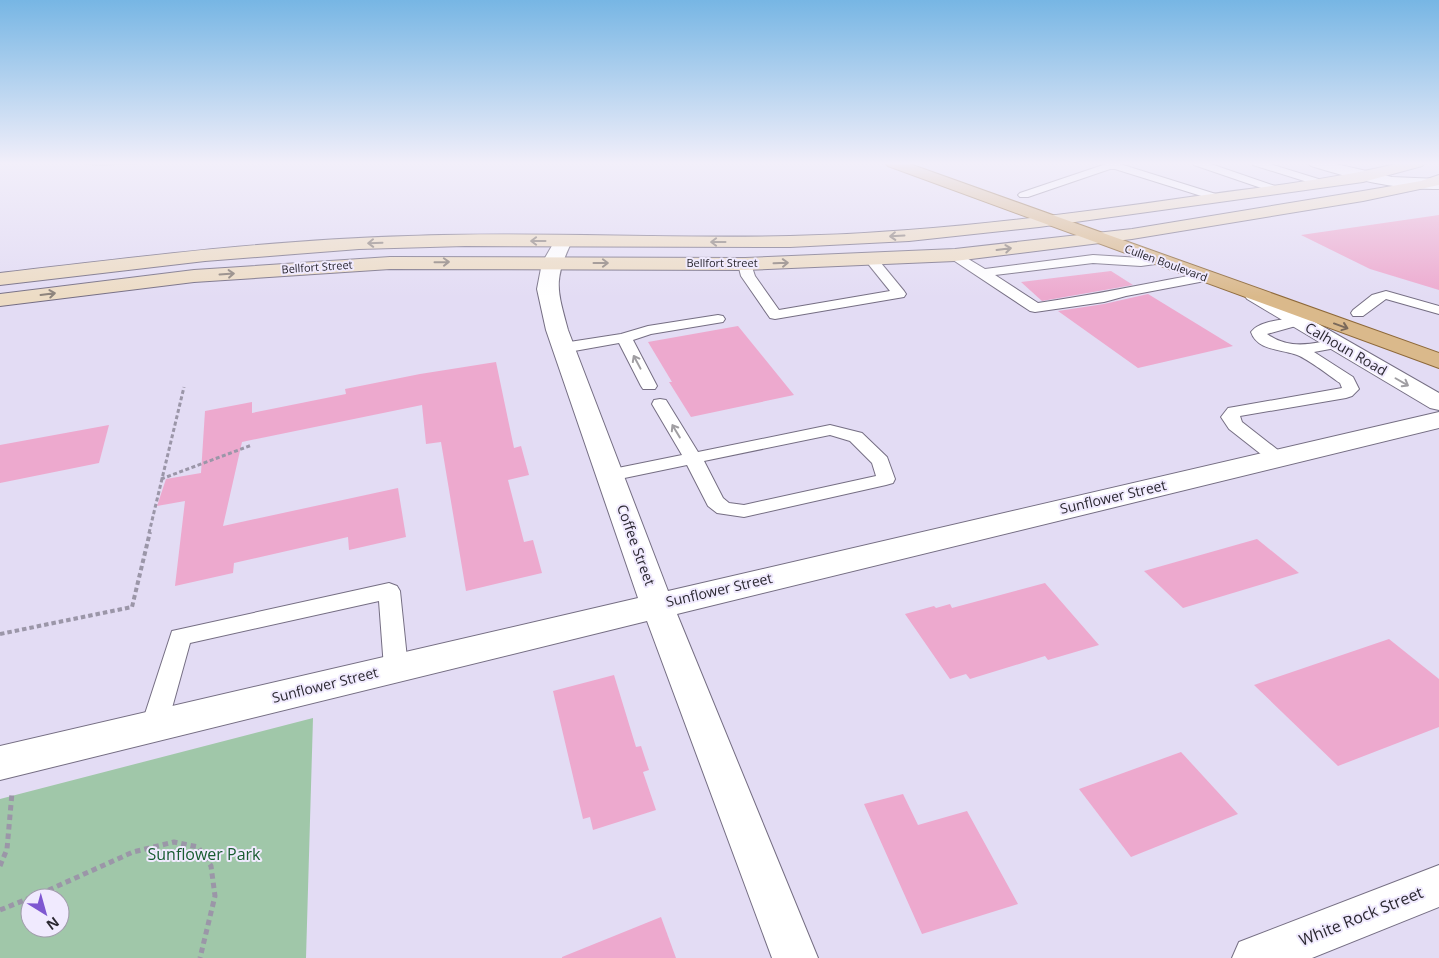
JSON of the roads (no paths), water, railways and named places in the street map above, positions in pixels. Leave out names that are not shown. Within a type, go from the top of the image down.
[{"type":"main road","name":"Cullen Boulevard","points":[[1016,208],[1098,238],[1150,261],[1205,277],[1439,361]]},
{"type":"main road","name":"Cullen Boulevard","points":[[1059,208],[1439,341]]},
{"type":"main road","name":"Bellfort Street","points":[[0,300],[194,276],[557,252],[910,236],[1050,220],[1135,208]]},
{"type":"main road","name":"Bellfort Street","points":[[0,279],[197,256],[322,245],[414,241],[745,264],[871,260],[955,255],[1132,234],[1288,208]]},
{"type":"main road","points":[[745,264],[746,242]]},
{"type":"main road","points":[[194,276],[197,256]]},
{"type":"street","name":"Coffee Street","points":[[557,252],[547,289],[563,348],[657,605],[794,958]]},
{"type":"street","name":"Calhoun Road","points":[[1254,295],[1439,403]]},
{"type":"street","name":"Sunflower Street","points":[[8,761],[1439,420]]},
{"type":"street","name":"White Rock Street","points":[[1255,958],[1439,886]]},
{"type":"lane","points":[[1052,244],[1082,261],[1097,278],[1118,294]]},
{"type":"lane","points":[[955,255],[1035,308],[1205,277]]},
{"type":"lane","points":[[982,273],[1093,259],[1150,261],[1174,282]]},
{"type":"lane","points":[[745,264],[748,276],[775,315],[899,294],[871,260]]},
{"type":"lane","points":[[1114,261],[1126,269]]},
{"type":"lane","points":[[1065,262],[1081,274]]},
{"type":"lane","points":[[1138,278],[1151,287]]},
{"type":"lane","points":[[1111,282],[1118,294]]},
{"type":"lane","points":[[1358,313],[1377,298],[1386,295],[1439,310]]},
{"type":"lane","points":[[563,348],[624,338],[648,330],[718,319]]},
{"type":"lane","points":[[1298,321],[1270,327],[1258,332],[1262,338],[1276,346],[1299,350],[1336,344]]},
{"type":"lane","points":[[624,338],[649,386]]},
{"type":"lane","points":[[1277,458],[1235,425],[1230,417],[1234,412],[1346,393],[1351,389],[1347,380],[1299,350]]},
{"type":"lane","points":[[610,475],[693,458],[830,430],[856,437],[881,461],[886,479],[744,511],[724,509],[715,502],[693,458],[660,404]]},
{"type":"lane","points":[[154,726],[180,637],[388,591],[396,668]]},
{"type":"park label","name":"Sunflower Park","points":[[204,854]]}]
